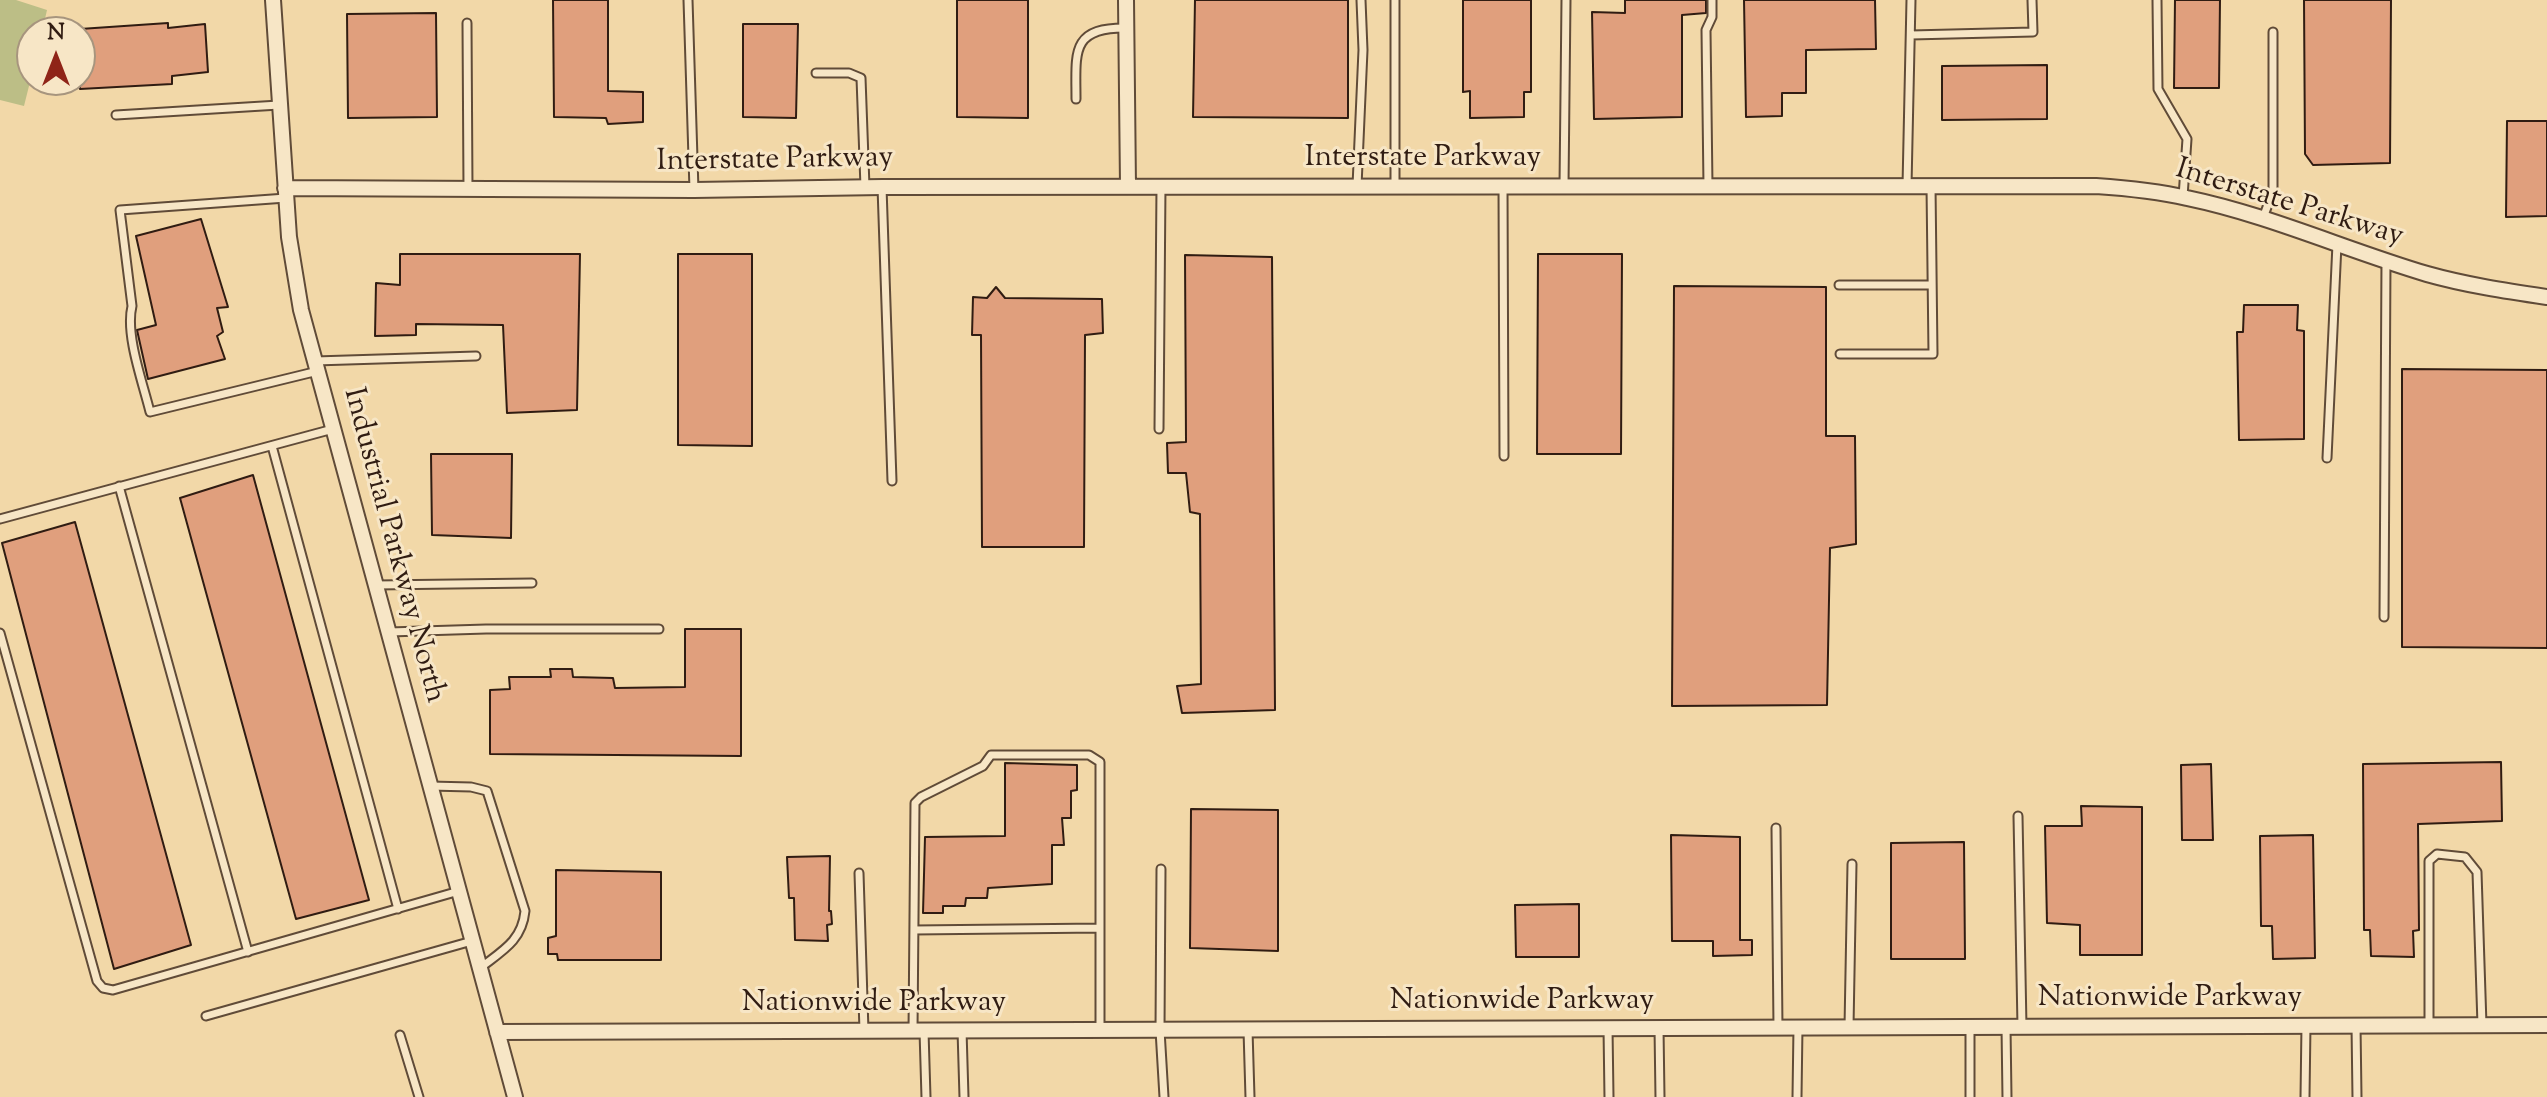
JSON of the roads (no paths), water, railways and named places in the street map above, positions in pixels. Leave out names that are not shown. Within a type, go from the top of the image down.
[{"type":"street","name":"Industrial Parkway North","points":[[273,0],[285,193],[301,310],[515,1097]]},
{"type":"street","points":[[1126,0],[1128,186]]},
{"type":"street","name":"Interstate Parkway","points":[[285,193],[865,187],[2096,186],[2183,197],[2428,274],[2487,288],[2547,297]]},
{"type":"street","name":"Nationwide Parkway","points":[[497,1032],[2547,1025]]},
{"type":"lane","points":[[688,0],[694,190]]},
{"type":"lane","points":[[1357,186],[1363,50],[1361,0]]},
{"type":"lane","points":[[1395,0],[1395,187]]},
{"type":"lane","points":[[1564,186],[1566,0]]},
{"type":"lane","points":[[1708,186],[1706,30],[1712,17],[1712,0]]},
{"type":"lane","points":[[1907,186],[1911,0]]},
{"type":"lane","points":[[1911,35],[2033,32],[2032,0]]},
{"type":"lane","points":[[2157,0],[2158,89],[2187,139],[2183,197]]},
{"type":"lane","points":[[467,23],[468,189]]},
{"type":"lane","points":[[1076,99],[1076,63],[1084,39],[1090,33],[1105,28],[1127,28]]},
{"type":"lane","points":[[2262,220],[2273,191],[2273,32]]},
{"type":"lane","points":[[816,73],[849,73],[861,78],[865,187]]},
{"type":"lane","points":[[116,115],[279,105]]},
{"type":"lane","points":[[1159,429],[1161,186]]},
{"type":"lane","points":[[1503,186],[1504,456]]},
{"type":"lane","points":[[1840,354],[1933,354],[1931,186]]},
{"type":"lane","points":[[882,187],[892,481]]},
{"type":"lane","points":[[285,193],[120,210],[132,306],[131,332],[150,412],[316,366],[476,356]]},
{"type":"lane","points":[[2327,458],[2337,244]]},
{"type":"lane","points":[[2384,617],[2386,260]]},
{"type":"lane","points":[[1839,285],[1932,285]]},
{"type":"lane","points":[[0,519],[333,429]]},
{"type":"lane","points":[[272,446],[398,909]]},
{"type":"lane","points":[[119,486],[248,952]]},
{"type":"lane","points":[[376,585],[532,583]]},
{"type":"lane","points":[[389,632],[659,629]]},
{"type":"lane","points":[[0,633],[97,981],[103,988],[113,990],[459,891]]},
{"type":"lane","points":[[926,1097],[914,930],[915,803],[921,797],[983,766],[991,755],[1089,755],[1100,762],[1100,1030]]},
{"type":"lane","points":[[430,786],[471,787],[487,791],[525,911],[523,928],[515,939],[480,968]]},
{"type":"lane","points":[[2018,816],[2022,1027]]},
{"type":"lane","points":[[1776,828],[1778,1028]]},
{"type":"lane","points":[[2429,1025],[2429,861],[2437,854],[2465,857],[2477,872],[2482,1025]]},
{"type":"lane","points":[[1849,1027],[1852,864]]},
{"type":"lane","points":[[1161,869],[1160,1030],[1164,1097]]},
{"type":"lane","points":[[859,873],[864,1031]]},
{"type":"lane","points":[[914,930],[1100,928]]},
{"type":"lane","points":[[206,1016],[472,941]]},
{"type":"lane","points":[[2305,1096],[2306,1025]]},
{"type":"lane","points":[[2356,1025],[2357,1097]]},
{"type":"lane","points":[[1797,1097],[1798,1027]]},
{"type":"lane","points":[[1970,1027],[1970,1097]]},
{"type":"lane","points":[[2006,1027],[2007,1097]]},
{"type":"lane","points":[[1608,1028],[1609,1097]]},
{"type":"lane","points":[[1659,1028],[1660,1097]]},
{"type":"lane","points":[[962,1030],[964,1097]]},
{"type":"lane","points":[[1248,1030],[1250,1097]]},
{"type":"lane","points":[[400,1035],[419,1097]]}]
